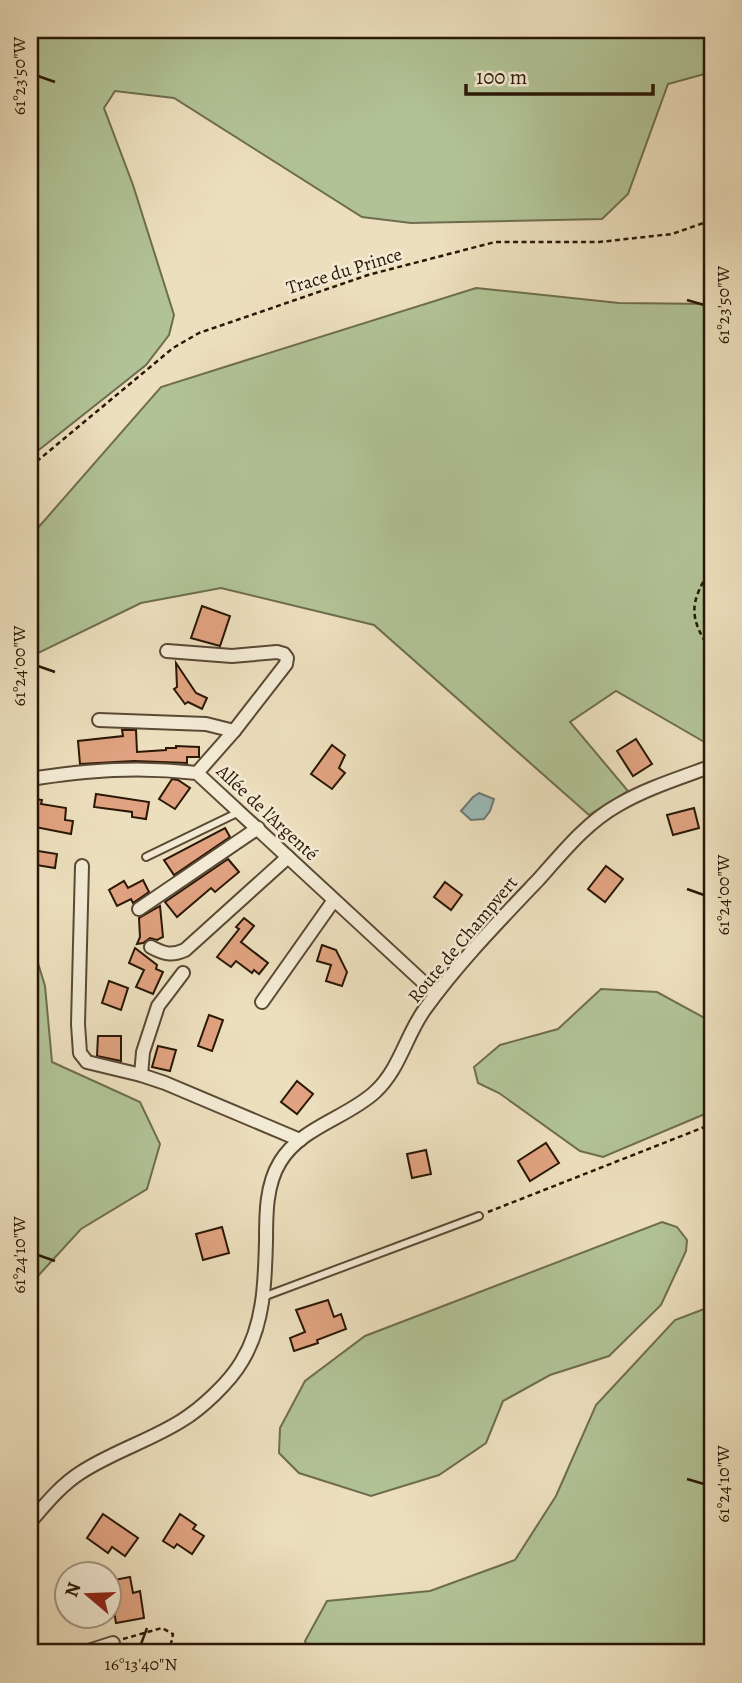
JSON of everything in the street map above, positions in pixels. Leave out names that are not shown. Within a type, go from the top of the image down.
[{"type":"street","points":[[167,651],[232,656],[277,652],[287,658],[286,664],[234,731],[197,773]]},
{"type":"street","points":[[99,720],[206,724],[234,731]]},
{"type":"street","name":"Route de Champvert","points":[[30,1522],[52,1497],[78,1474],[181,1421],[220,1388],[242,1362],[257,1330],[263,1297],[271,1182],[281,1160],[300,1140],[375,1092],[392,1072],[422,1012],[436,994],[590,824],[646,790],[712,766]]},
{"type":"street","name":"Allée de l'Argenté","points":[[30,779],[93,769],[158,768],[197,773],[436,994]]},
{"type":"street","points":[[139,909],[257,828]]},
{"type":"street","points":[[152,947],[163,954],[175,954],[185,950],[288,856]]},
{"type":"street","points":[[82,866],[78,1024],[80,1053],[88,1062],[141,1075],[300,1140]]},
{"type":"street","points":[[262,1002],[334,900]]},
{"type":"street","points":[[141,1075],[143,1052],[158,1006],[183,974]]},
{"type":"street","points":[[82,1653],[113,1643]]},
{"type":"lane","points":[[146,857],[240,812]]},
{"type":"lane","points":[[263,1297],[479,1216]]},
{"type":"path","name":"Trace du Prince","points":[[30,467],[173,348],[199,332],[368,275],[495,242],[598,242],[672,234],[712,220]]},
{"type":"path","points":[[712,566],[696,592],[693,610],[702,637],[712,652]]},
{"type":"path","points":[[479,1216],[712,1124]]},
{"type":"path","points":[[113,1643],[162,1628],[173,1634],[169,1653]]},
{"type":"green space","points":[[30,30],[712,30],[712,74],[668,84],[628,194],[602,219],[411,223],[362,217],[174,98],[115,91],[104,108],[133,185],[174,315],[169,335],[146,365],[30,457]]},
{"type":"green space","points":[[476,288],[619,303],[712,304],[712,741],[706,743],[616,691],[570,722],[628,791],[589,815],[374,625],[221,588],[141,603],[30,657],[30,537],[161,387]]},
{"type":"green space","points":[[30,937],[45,986],[52,1062],[140,1102],[160,1144],[147,1189],[81,1229],[37,1277],[30,1291]]},
{"type":"green space","points":[[601,989],[657,992],[712,1022],[712,1111],[603,1157],[580,1151],[499,1093],[478,1083],[474,1067],[500,1045],[558,1029]]},
{"type":"green space","points":[[662,1222],[677,1227],[687,1240],[686,1251],[661,1305],[609,1356],[550,1375],[503,1401],[486,1443],[439,1475],[371,1496],[299,1473],[279,1453],[280,1428],[305,1381],[365,1336]]},
{"type":"green space","points":[[712,1306],[712,1653],[310,1653],[305,1641],[327,1601],[430,1591],[515,1560],[556,1496],[596,1405],[675,1320]]},
{"type":"water","points":[[479,793],[494,799],[484,819],[471,820],[461,811]]},
{"type":"building","points":[[202,606],[230,616],[220,646],[191,638]]},
{"type":"building","points":[[176,663],[196,693],[207,698],[202,709],[188,702],[185,704],[174,689],[177,687]]},
{"type":"building","points":[[122,730],[136,730],[137,752],[166,750],[176,746],[199,747],[199,757],[187,757],[187,763],[134,761],[80,764],[78,741],[123,736]]},
{"type":"building","points":[[636,739],[652,764],[633,776],[617,751]]},
{"type":"building","points":[[332,745],[345,755],[339,768],[345,773],[332,789],[311,774]]},
{"type":"building","points":[[172,779],[190,788],[175,809],[159,799]]},
{"type":"building","points":[[96,794],[149,802],[146,819],[132,817],[132,812],[94,807]]},
{"type":"building","points":[[30,798],[42,800],[41,804],[66,808],[65,820],[73,821],[71,834],[30,826]]},
{"type":"building","points":[[694,808],[699,828],[673,835],[667,815]]},
{"type":"building","points":[[225,828],[230,837],[174,875],[164,860]]},
{"type":"building","points":[[32,850],[57,854],[55,868],[30,864]]},
{"type":"building","points":[[228,859],[239,872],[215,892],[211,888],[177,917],[165,902]]},
{"type":"building","points":[[606,866],[623,879],[605,902],[588,889]]},
{"type":"building","points":[[143,880],[149,892],[133,903],[131,899],[117,906],[109,890],[124,881],[128,888]]},
{"type":"building","points":[[445,882],[462,895],[451,910],[434,897]]},
{"type":"building","points":[[160,906],[163,937],[157,940],[150,938],[137,944],[140,937],[139,918]]},
{"type":"building","points":[[244,918],[254,926],[241,942],[268,963],[259,974],[254,970],[252,973],[236,961],[231,967],[217,957],[239,929],[236,927]]},
{"type":"building","points":[[322,945],[336,950],[347,972],[342,986],[326,981],[331,965],[317,961]]},
{"type":"building","points":[[135,948],[157,965],[156,969],[163,972],[153,994],[136,987],[144,970],[129,963]]},
{"type":"building","points":[[109,981],[128,988],[121,1010],[102,1003]]},
{"type":"building","points":[[209,1015],[223,1020],[212,1051],[198,1046]]},
{"type":"building","points":[[98,1036],[121,1036],[121,1061],[97,1056]]},
{"type":"building","points":[[158,1046],[176,1050],[170,1071],[152,1067]]},
{"type":"building","points":[[297,1081],[313,1094],[297,1114],[281,1102]]},
{"type":"building","points":[[546,1143],[559,1163],[530,1181],[518,1161]]},
{"type":"building","points":[[426,1150],[431,1174],[412,1178],[407,1154]]},
{"type":"building","points":[[222,1227],[229,1253],[203,1260],[196,1234]]},
{"type":"building","points":[[328,1300],[334,1317],[341,1314],[346,1329],[294,1351],[290,1338],[305,1332],[296,1310]]},
{"type":"building","points":[[103,1514],[138,1538],[125,1556],[112,1547],[108,1553],[87,1538]]},
{"type":"building","points":[[180,1514],[196,1525],[193,1529],[204,1536],[192,1554],[177,1544],[174,1548],[163,1541]]},
{"type":"building","points":[[130,1577],[133,1593],[140,1591],[144,1618],[122,1622],[122,1579]]}]
